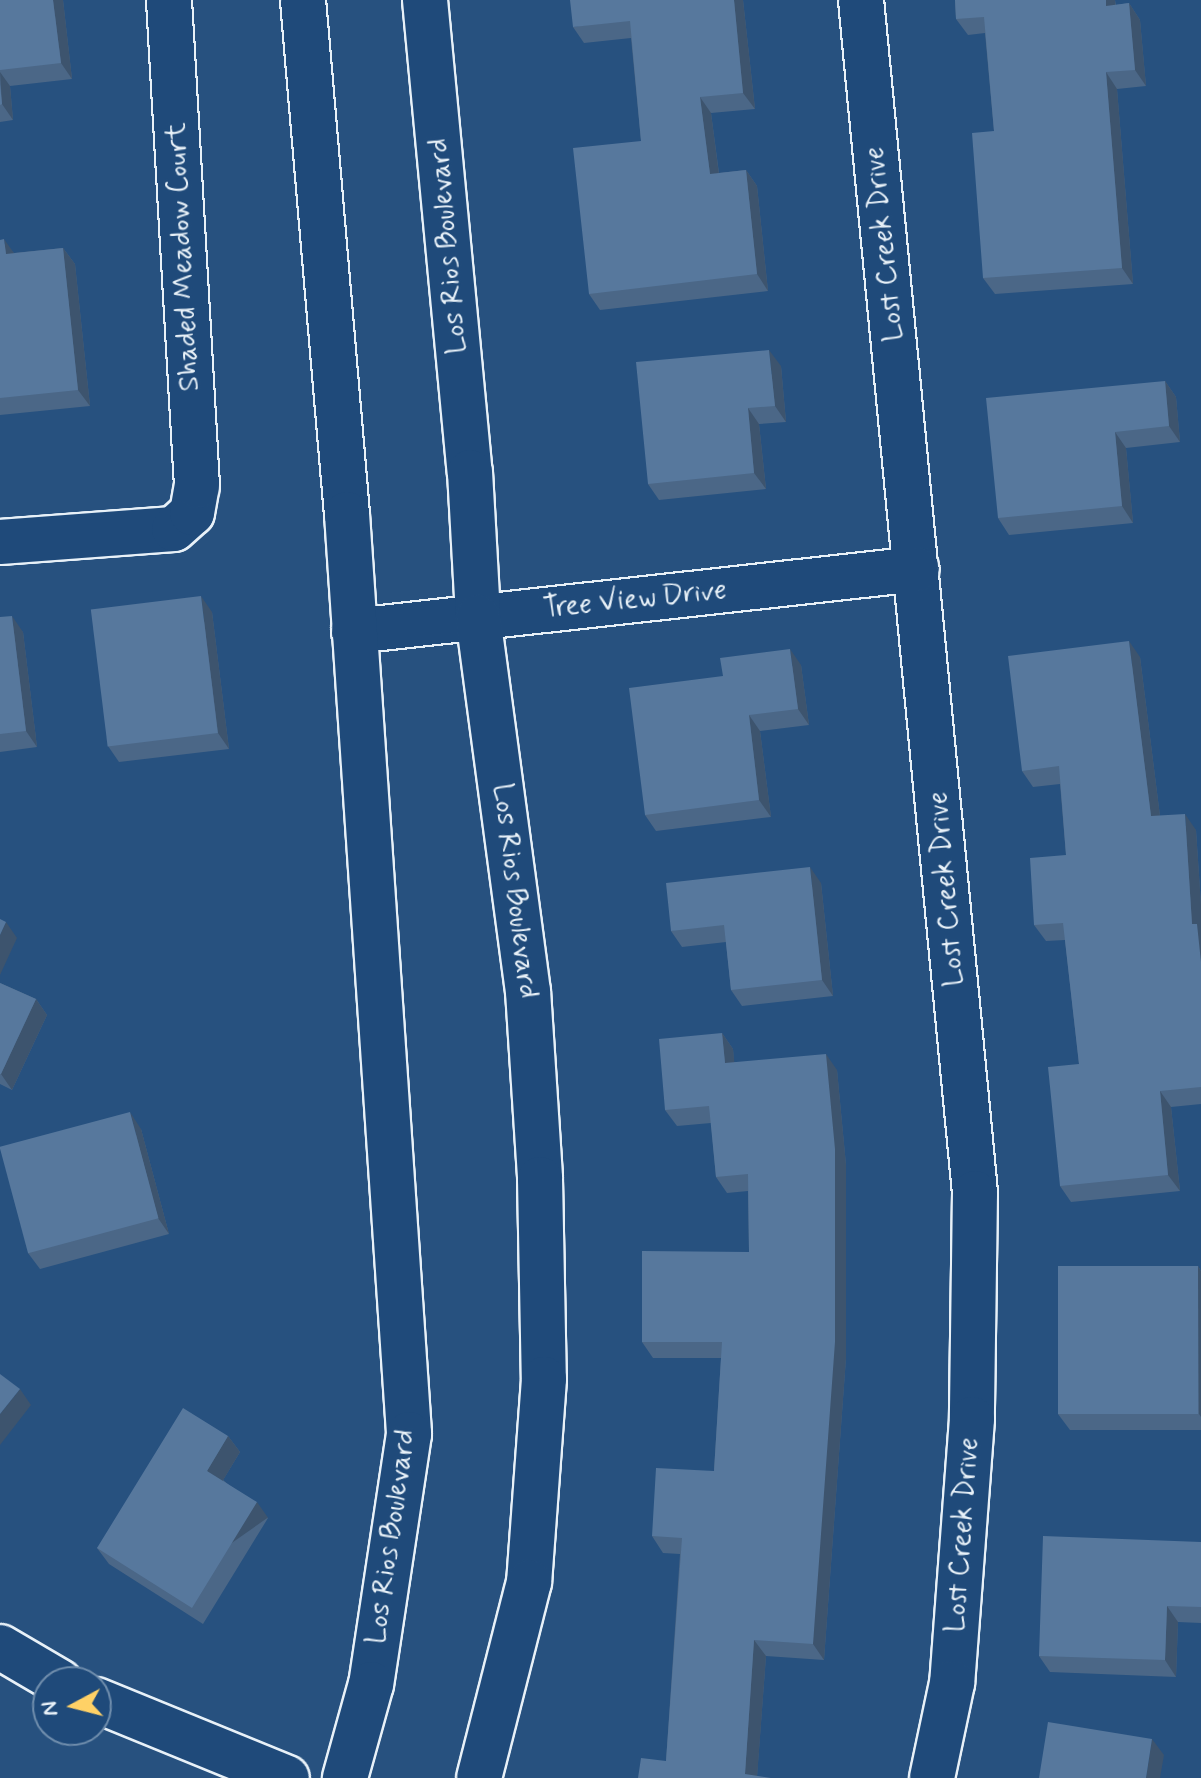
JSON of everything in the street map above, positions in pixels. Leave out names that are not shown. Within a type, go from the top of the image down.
[{"type":"main road","name":"Shaded Meadow Court","points":[[0,542],[174,529],[192,513],[197,486],[169,0]]},
{"type":"main road","name":"Los Rios Boulevard","points":[[303,0],[354,631],[409,1434],[371,1684],[345,1778]]},
{"type":"main road","name":"Los Rios Boulevard","points":[[425,0],[470,472],[478,617],[528,991],[544,1379],[529,1582],[479,1778]]},
{"type":"main road","name":"Lost Creek Drive","points":[[861,0],[975,1193],[972,1419],[952,1683],[932,1778]]},
{"type":"main road","name":"Tree View Drive","points":[[354,631],[917,569]]},
{"type":"main road","points":[[0,1647],[33,1666]]},
{"type":"main road","points":[[112,1707],[287,1778]]},
{"type":"building","points":[[0,0],[53,0],[61,63],[0,70]]},
{"type":"building","points":[[570,0],[734,0],[743,93],[700,97],[710,174],[746,170],[757,274],[589,294],[573,148],[641,141],[630,21],[573,27]]},
{"type":"building","points":[[955,0],[1106,0],[1106,6],[1129,3],[1135,70],[1106,72],[1122,268],[983,278],[972,133],[994,131],[984,17],[956,19]]},
{"type":"building","points":[[4,239],[6,254],[63,248],[78,390],[0,398],[0,240]]},
{"type":"building","points":[[769,350],[775,406],[748,408],[754,473],[648,484],[636,362]]},
{"type":"building","points":[[1165,381],[1169,426],[1115,432],[1122,506],[998,518],[986,398]]},
{"type":"building","points":[[201,596],[218,733],[108,746],[91,610]]},
{"type":"building","points":[[12,616],[26,731],[0,734],[0,617]]},
{"type":"building","points":[[1129,641],[1151,816],[1185,814],[1192,924],[1197,924],[1201,962],[1201,1087],[1160,1091],[1168,1175],[1060,1186],[1048,1067],[1079,1064],[1063,923],[1034,925],[1030,858],[1066,855],[1059,766],[1022,771],[1008,656]]},
{"type":"building","points":[[790,649],[798,709],[749,715],[759,800],[645,815],[629,688],[723,676],[720,658]]},
{"type":"building","points":[[810,867],[822,980],[731,990],[724,925],[671,931],[666,883]]},
{"type":"building","points":[[0,919],[6,922],[0,935]]},
{"type":"building","points":[[0,983],[36,999],[1,1074],[0,1074]]},
{"type":"building","points":[[722,1033],[725,1063],[826,1054],[835,1149],[835,1342],[813,1644],[754,1640],[745,1774],[771,1778],[638,1778],[641,1758],[666,1761],[682,1538],[652,1536],[656,1468],[714,1471],[722,1342],[642,1342],[642,1251],[749,1252],[748,1174],[716,1177],[709,1106],[665,1110],[659,1039]]},
{"type":"building","points":[[130,1112],[158,1218],[28,1253],[0,1147]]},
{"type":"building","points":[[1058,1266],[1198,1266],[1198,1414],[1058,1414]]},
{"type":"building","points":[[0,1374],[20,1389],[0,1414]]},
{"type":"building","points":[[183,1408],[228,1436],[207,1471],[257,1502],[192,1608],[97,1548]]},
{"type":"building","points":[[1043,1536],[1201,1542],[1201,1607],[1167,1606],[1165,1660],[1039,1656]]},
{"type":"building","points":[[1048,1722],[1152,1739],[1146,1778],[1039,1778]]}]
